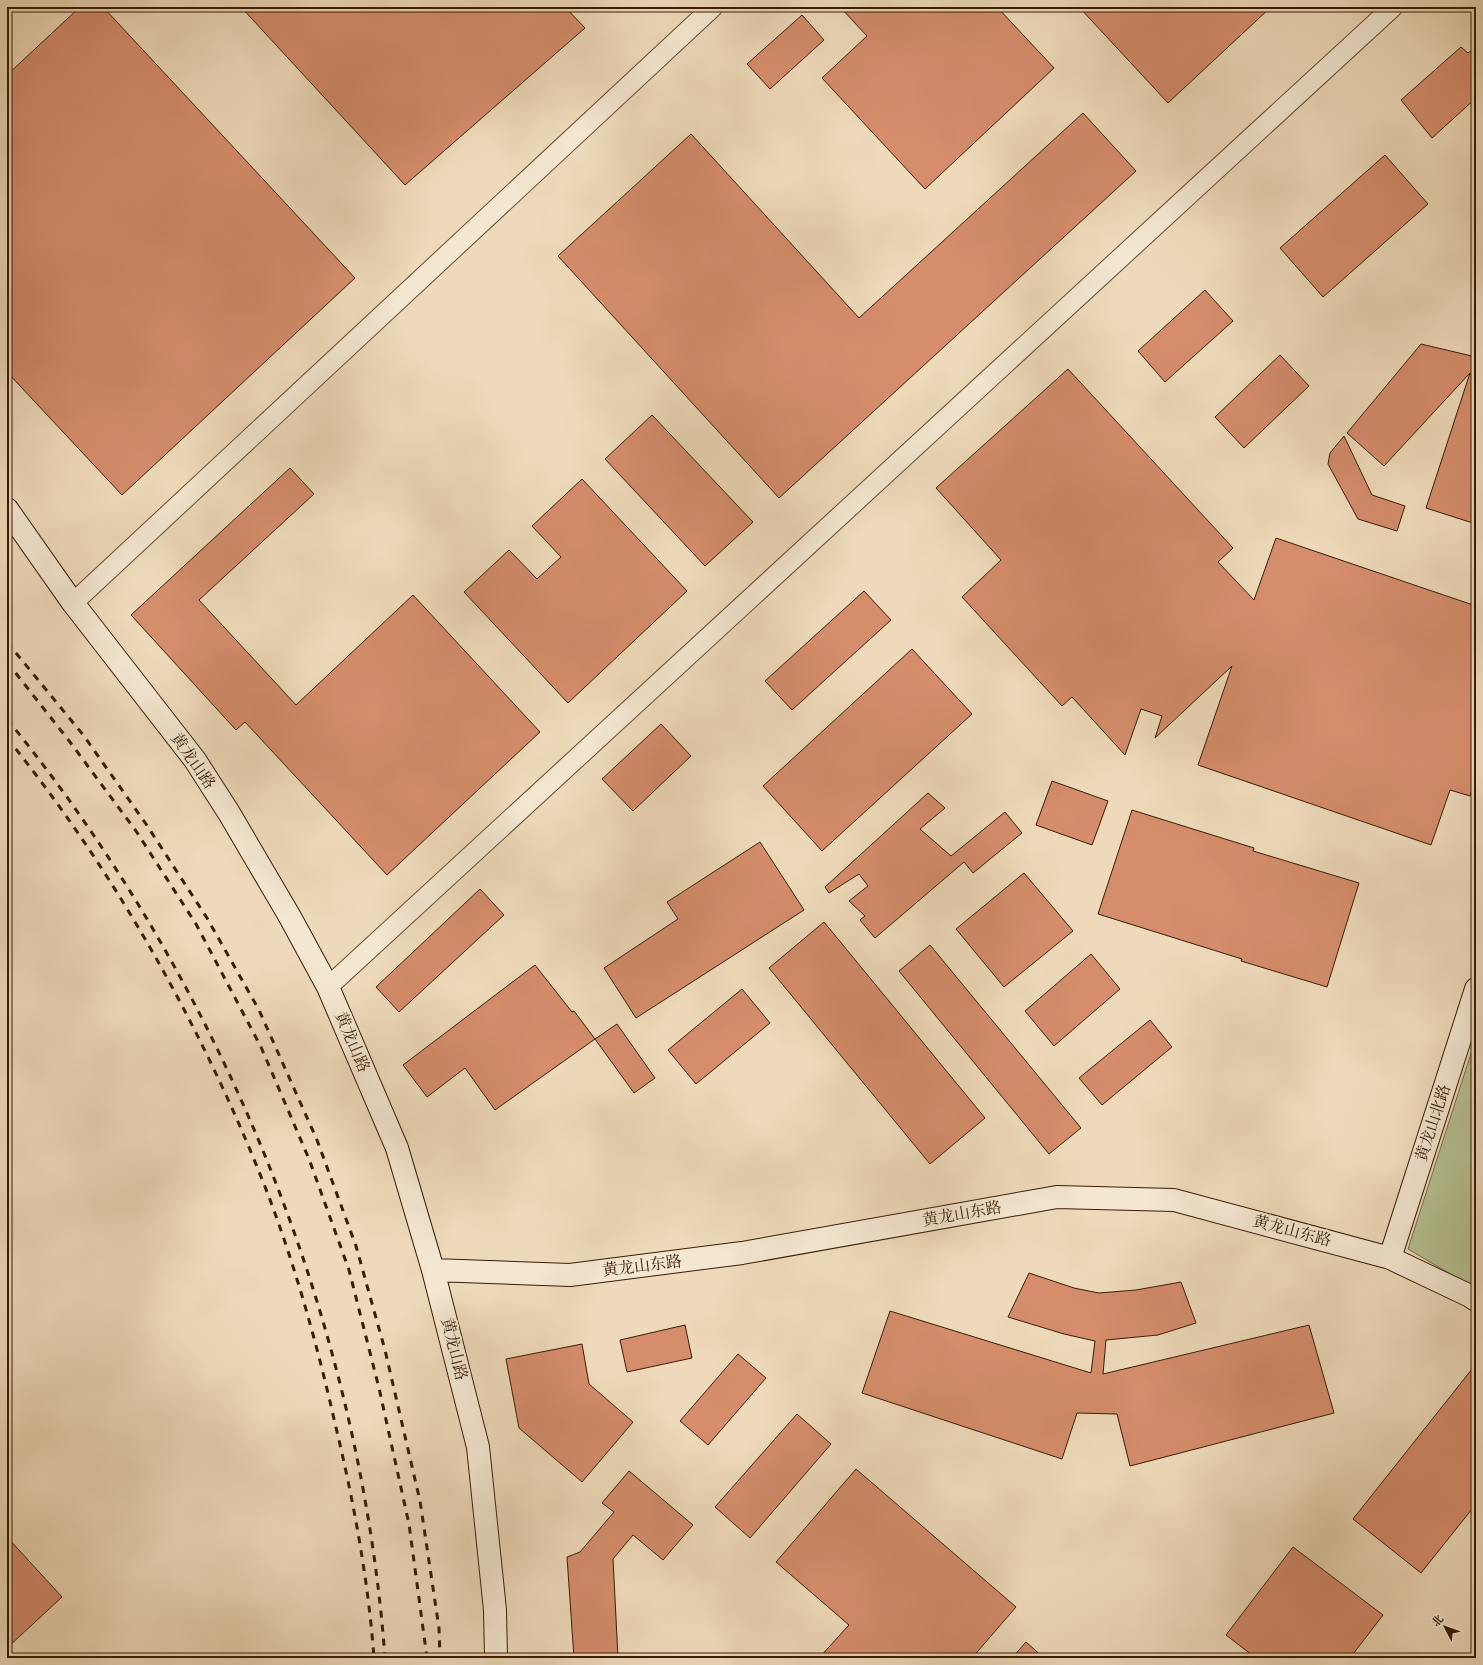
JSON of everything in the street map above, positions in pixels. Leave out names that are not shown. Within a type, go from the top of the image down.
[{"type":"street","points":[[73,603],[713,7]]},
{"type":"street","points":[[328,987],[1393,7]]},
{"type":"street","name":"黄龙山路","points":[[7,509],[73,603],[195,760],[229,813],[290,917],[328,987],[397,1148],[433,1270],[478,1447],[495,1610],[496,1658]]},
{"type":"street","name":"黄龙山北路","points":[[1390,1258],[1476,989]]},
{"type":"street","name":"黄龙山东路","points":[[433,1270],[570,1275],[742,1253],[1057,1197],[1174,1200],[1390,1258],[1476,1300]]},
{"type":"green space","points":[[1476,1038],[1476,1289],[1408,1249]]},
{"type":"building","points":[[80,7],[103,7],[355,278],[122,495],[7,372],[7,75]]},
{"type":"building","points":[[241,7],[565,7],[585,28],[405,185]]},
{"type":"building","points":[[840,7],[997,7],[1054,68],[925,189],[822,78],[867,36]]},
{"type":"building","points":[[1079,7],[1271,7],[1168,103]]},
{"type":"building","points":[[802,15],[824,40],[770,89],[747,64]]},
{"type":"building","points":[[1461,47],[1468,53],[1476,47],[1476,98],[1432,138],[1401,100]]},
{"type":"building","points":[[1083,113],[1136,171],[779,498],[558,256],[691,134],[859,318]]},
{"type":"building","points":[[1385,155],[1428,204],[1323,297],[1280,248]]},
{"type":"building","points":[[1205,290],[1233,321],[1165,382],[1138,351]]},
{"type":"building","points":[[1421,344],[1476,357],[1476,524],[1426,508],[1470,373],[1384,466],[1347,433]]},
{"type":"building","points":[[1280,355],[1309,386],[1244,448],[1215,417]]},
{"type":"building","points":[[1068,369],[1233,548],[1218,562],[1254,600],[1276,538],[1476,606],[1476,778],[1470,796],[1450,790],[1431,845],[1198,765],[1232,666],[1155,738],[1162,716],[1141,709],[1125,755],[1072,697],[1062,706],[962,597],[1001,560],[936,488]]},
{"type":"building","points":[[652,415],[753,522],[705,566],[605,459]]},
{"type":"building","points":[[1344,436],[1372,495],[1405,506],[1397,531],[1358,519],[1328,464],[1330,453]]},
{"type":"building","points":[[290,468],[314,494],[199,600],[296,705],[413,595],[540,732],[387,875],[245,722],[236,730],[131,615]]},
{"type":"building","points":[[582,479],[687,591],[568,703],[464,592],[509,550],[537,579],[561,557],[532,526]]},
{"type":"building","points":[[864,591],[891,620],[792,710],[765,681]]},
{"type":"building","points":[[912,649],[972,714],[822,851],[763,786]]},
{"type":"building","points":[[661,724],[691,756],[633,811],[602,779]]},
{"type":"building","points":[[1052,781],[1108,801],[1092,845],[1036,825]]},
{"type":"building","points":[[928,793],[945,808],[920,829],[951,856],[1005,812],[1022,833],[973,873],[964,862],[875,938],[860,920],[865,916],[849,901],[868,886],[859,874],[829,893],[825,887]]},
{"type":"building","points":[[1132,810],[1254,848],[1253,851],[1359,883],[1327,987],[1241,961],[1242,959],[1098,914]]},
{"type":"building","points":[[760,842],[804,910],[636,1018],[604,968],[678,919],[667,902]]},
{"type":"building","points":[[1024,873],[1073,931],[1004,987],[956,929]]},
{"type":"building","points":[[480,889],[504,915],[399,1012],[376,987]]},
{"type":"building","points":[[824,922],[985,1118],[930,1164],[769,968]]},
{"type":"building","points":[[930,945],[1081,1128],[1049,1154],[899,971]]},
{"type":"building","points":[[1091,954],[1120,989],[1054,1046],[1025,1011]]},
{"type":"building","points":[[535,965],[572,1012],[574,1011],[595,1039],[495,1110],[465,1068],[427,1097],[403,1065]]},
{"type":"building","points":[[742,989],[770,1023],[696,1084],[668,1050]]},
{"type":"building","points":[[1150,1020],[1172,1047],[1102,1105],[1079,1078]]},
{"type":"building","points":[[617,1024],[655,1078],[634,1093],[595,1039]]},
{"type":"building","points":[[1029,1273],[1074,1288],[1099,1293],[1136,1290],[1181,1282],[1196,1323],[1158,1335],[1106,1340],[1103,1374],[1309,1325],[1334,1413],[1130,1466],[1117,1414],[1077,1413],[1062,1459],[862,1393],[890,1311],[1091,1373],[1095,1341],[1064,1334],[1008,1317]]},
{"type":"building","points":[[685,1325],[692,1358],[627,1372],[620,1340]]},
{"type":"building","points":[[582,1344],[589,1384],[633,1422],[582,1482],[519,1428],[506,1359]]},
{"type":"building","points":[[738,1354],[766,1378],[708,1445],[680,1421]]},
{"type":"building","points":[[1476,1364],[1476,1504],[1421,1573],[1353,1519]]},
{"type":"building","points":[[797,1414],[831,1444],[750,1538],[715,1507]]},
{"type":"building","points":[[856,1469],[1016,1607],[972,1658],[819,1658],[849,1625],[776,1562]]},
{"type":"building","points":[[629,1471],[693,1525],[663,1560],[633,1535],[613,1559],[618,1658],[574,1658],[567,1557],[580,1552],[614,1512],[602,1503]]},
{"type":"building","points":[[7,1537],[62,1597],[7,1648]]},
{"type":"building","points":[[1293,1547],[1383,1615],[1350,1658],[1256,1658],[1226,1635]]},
{"type":"building","points":[[1026,1642],[1044,1658],[1012,1658]]},
{"type":"railway","points":[[7,642],[84,736],[146,824],[207,918],[259,1010],[317,1140],[356,1246],[385,1350],[420,1501],[439,1628],[440,1658]]},
{"type":"railway","points":[[7,662],[70,742],[136,831],[196,924],[261,1047],[309,1159],[349,1270],[379,1388],[409,1524],[427,1658]]},
{"type":"railway","points":[[7,719],[84,821],[153,929],[214,1042],[267,1160],[311,1282],[345,1406],[370,1532],[385,1658]]},
{"type":"railway","points":[[7,738],[47,790],[85,844],[156,957],[188,1016],[217,1076],[269,1197],[305,1307],[341,1449],[364,1568],[374,1658]]}]
